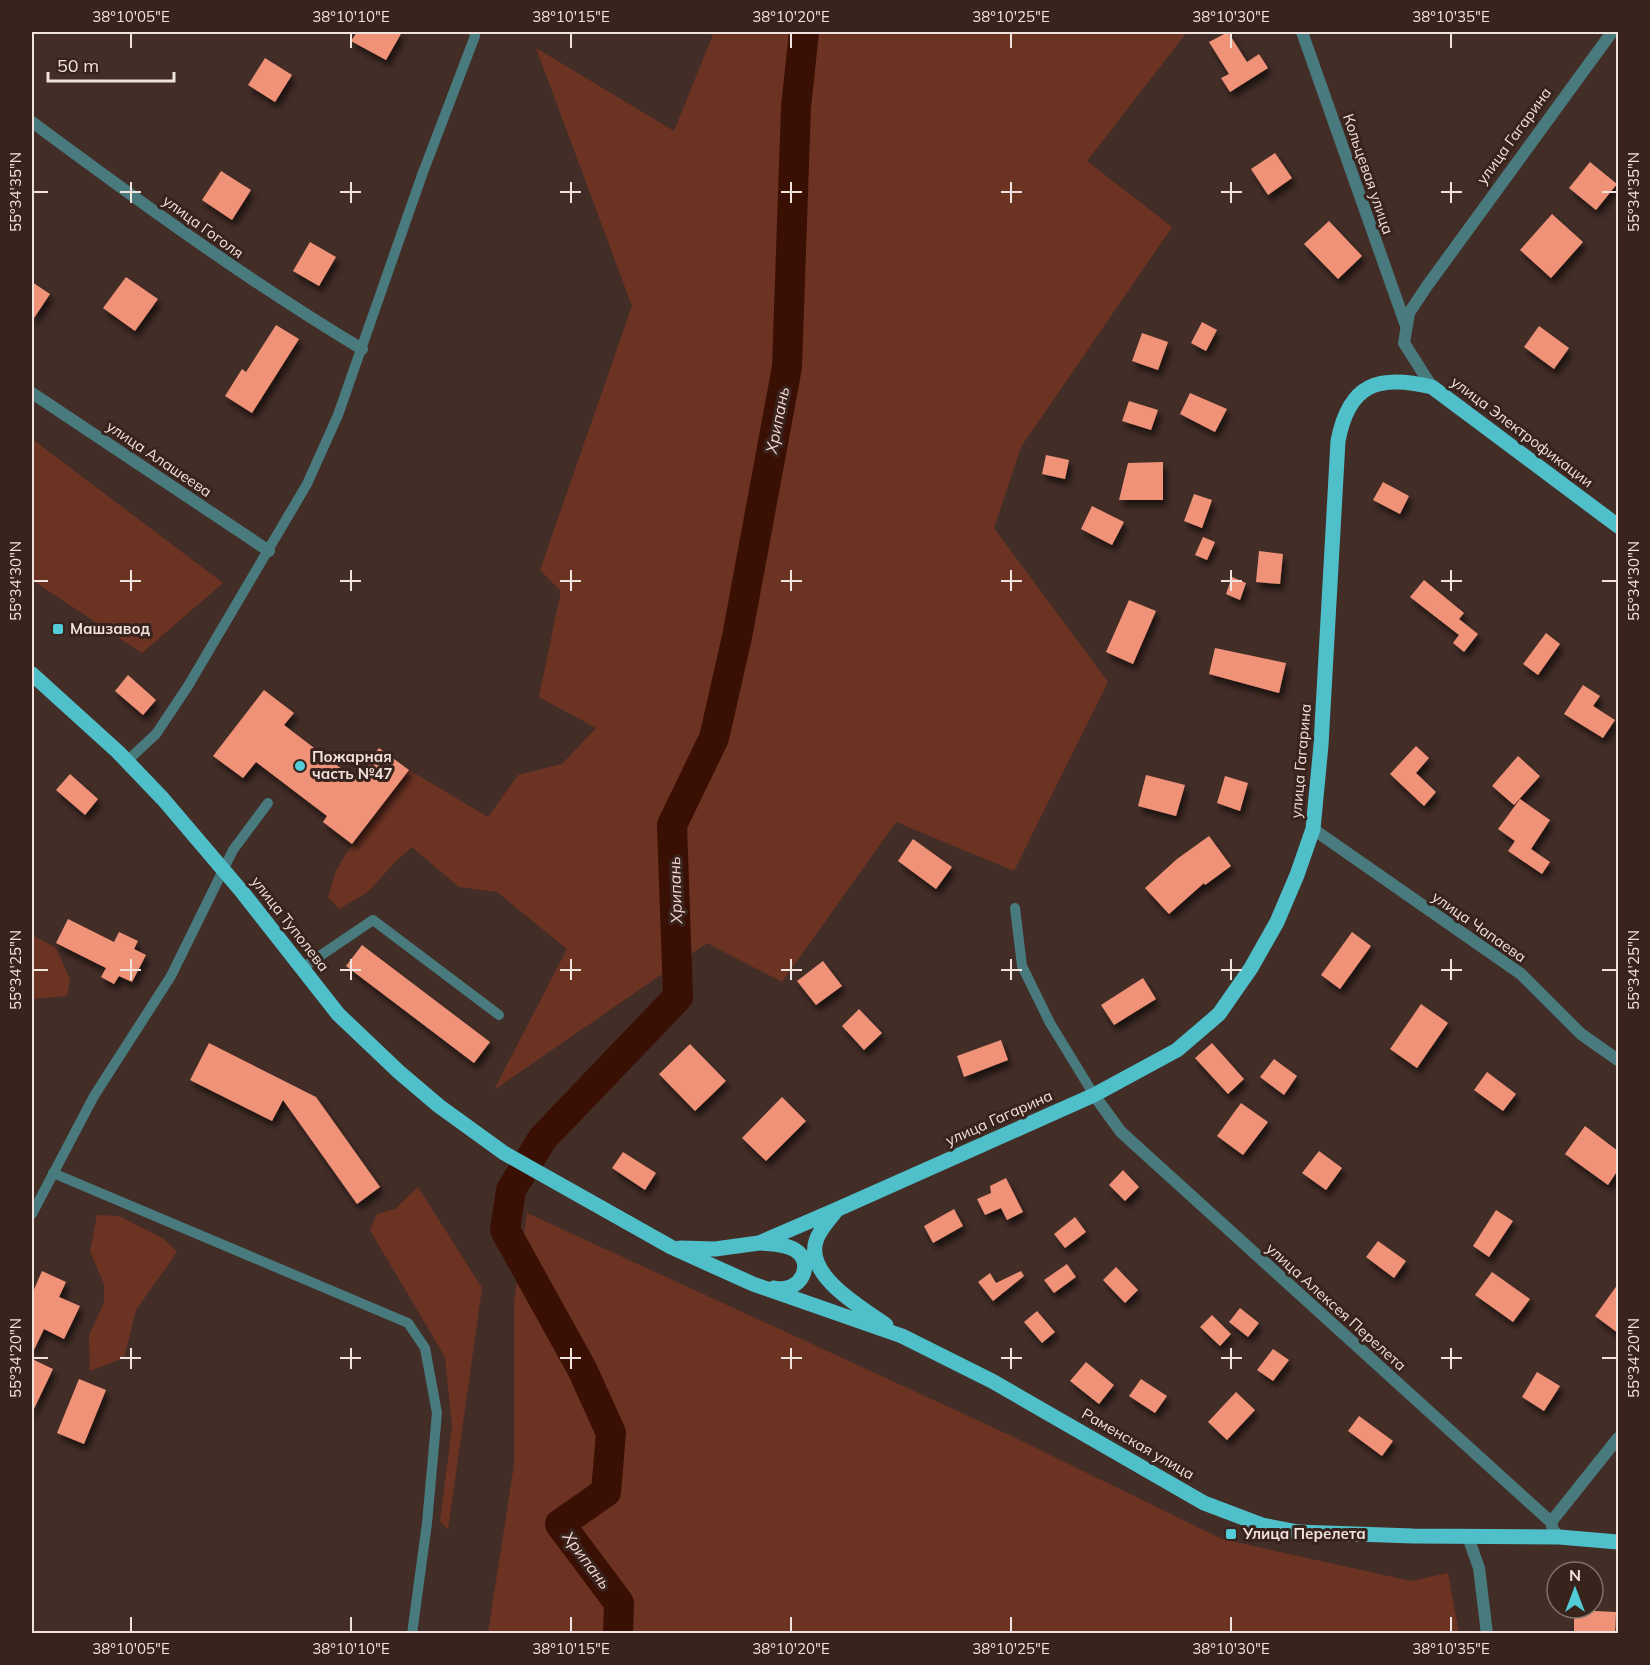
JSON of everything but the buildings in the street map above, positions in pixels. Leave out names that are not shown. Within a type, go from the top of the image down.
[{"type":"main road","name":"улица Гагарина","points":[[671,1247],[715,1249],[759,1243],[1094,1095],[1177,1050],[1219,1014],[1251,968],[1277,922],[1313,829],[1321,746],[1340,428],[1353,399],[1369,388],[1388,381],[1407,381],[1432,387]]},
{"type":"main road","name":"улица Электрофикации","points":[[1432,387],[1618,526]]},
{"type":"main road","name":"улица Туполева","points":[[32,676],[127,761],[163,799],[338,1014],[399,1072],[440,1106],[504,1153],[671,1247]]},
{"type":"main road","points":[[838,1209],[820,1232],[816,1241],[814,1250],[819,1268],[838,1292],[902,1336]]},
{"type":"main road","points":[[753,1284],[783,1290],[793,1287],[803,1277],[804,1271],[802,1257],[795,1250],[759,1243]]},
{"type":"main road","name":"Раменская улица","points":[[671,1247],[753,1284],[902,1336],[992,1381],[1204,1503],[1246,1520],[1298,1532],[1559,1538],[1618,1542]]},
{"type":"street","name":"Кольцевая улица","points":[[1302,32],[1406,326]]},
{"type":"street","name":"улица Гагарина","points":[[1406,326],[1409,313],[1421,294],[1612,32]]},
{"type":"street","name":"улица Гоголя","points":[[32,122],[213,255],[362,349]]},
{"type":"street","points":[[1406,326],[1404,343],[1432,387]]},
{"type":"street","name":"улица Алашеева","points":[[32,393],[269,551]]},
{"type":"street","name":"улица Чапаева","points":[[1313,829],[1521,974],[1581,1034],[1618,1060]]},
{"type":"street","name":"улица Алексея Перелета","points":[[1094,1095],[1122,1132],[1551,1522],[1559,1538]]},
{"type":"street","points":[[1551,1522],[1618,1438]]},
{"type":"street","points":[[1468,1537],[1479,1568],[1487,1634]]},
{"type":"lane","points":[[127,761],[156,734],[182,696],[307,484],[338,415],[422,175],[475,36],[474,32]]},
{"type":"lane","points":[[32,1214],[94,1096],[171,976],[233,850],[267,803]]},
{"type":"lane","points":[[1016,908],[1022,966],[1050,1023],[1094,1095]]},
{"type":"lane","points":[[302,968],[373,920],[499,1015]]},
{"type":"lane","points":[[53,1173],[408,1323],[425,1348],[437,1413],[427,1523],[412,1634]]},
{"type":"shaded area","points":[[714,32],[1187,32],[1087,161],[1172,227],[1021,447],[994,528],[1108,682],[1014,871],[896,822],[782,982],[707,943],[494,1090],[567,949],[497,892],[459,887],[412,847],[368,892],[339,909],[328,897],[336,871],[345,855],[409,770],[488,817],[518,775],[562,764],[596,728],[539,697],[561,591],[540,570],[632,306],[536,48],[674,131]]},
{"type":"shaded area","points":[[32,439],[223,583],[142,653],[32,580]]},
{"type":"shaded area","points":[[32,935],[56,948],[70,979],[67,996],[32,999]]},
{"type":"shaded area","points":[[418,1187],[482,1288],[448,1530],[440,1521],[452,1427],[445,1357],[370,1230],[377,1214],[395,1209]]},
{"type":"shaded area","points":[[527,1213],[1003,1432],[1222,1539],[1411,1581],[1448,1573],[1459,1633],[488,1633],[514,1465],[514,1302]]},
{"type":"shaded area","points":[[97,1215],[119,1216],[164,1239],[177,1252],[136,1310],[124,1358],[90,1371],[89,1335],[104,1303],[104,1284],[90,1251]]},
{"type":"waterway","name":"Хрипань","points":[[618,1634],[619,1603],[560,1524],[606,1492],[611,1433],[582,1369],[505,1230],[511,1190],[543,1138],[678,997],[672,825],[714,738],[737,637],[787,367],[796,107],[804,32]]},
{"type":"place","name":"Машзавод","points":[[58,629]]},
{"type":"place","name":"Пожарная часть №47","points":[[300,766]]},
{"type":"place","name":"Улица Перелета","points":[[1231,1534]]}]
